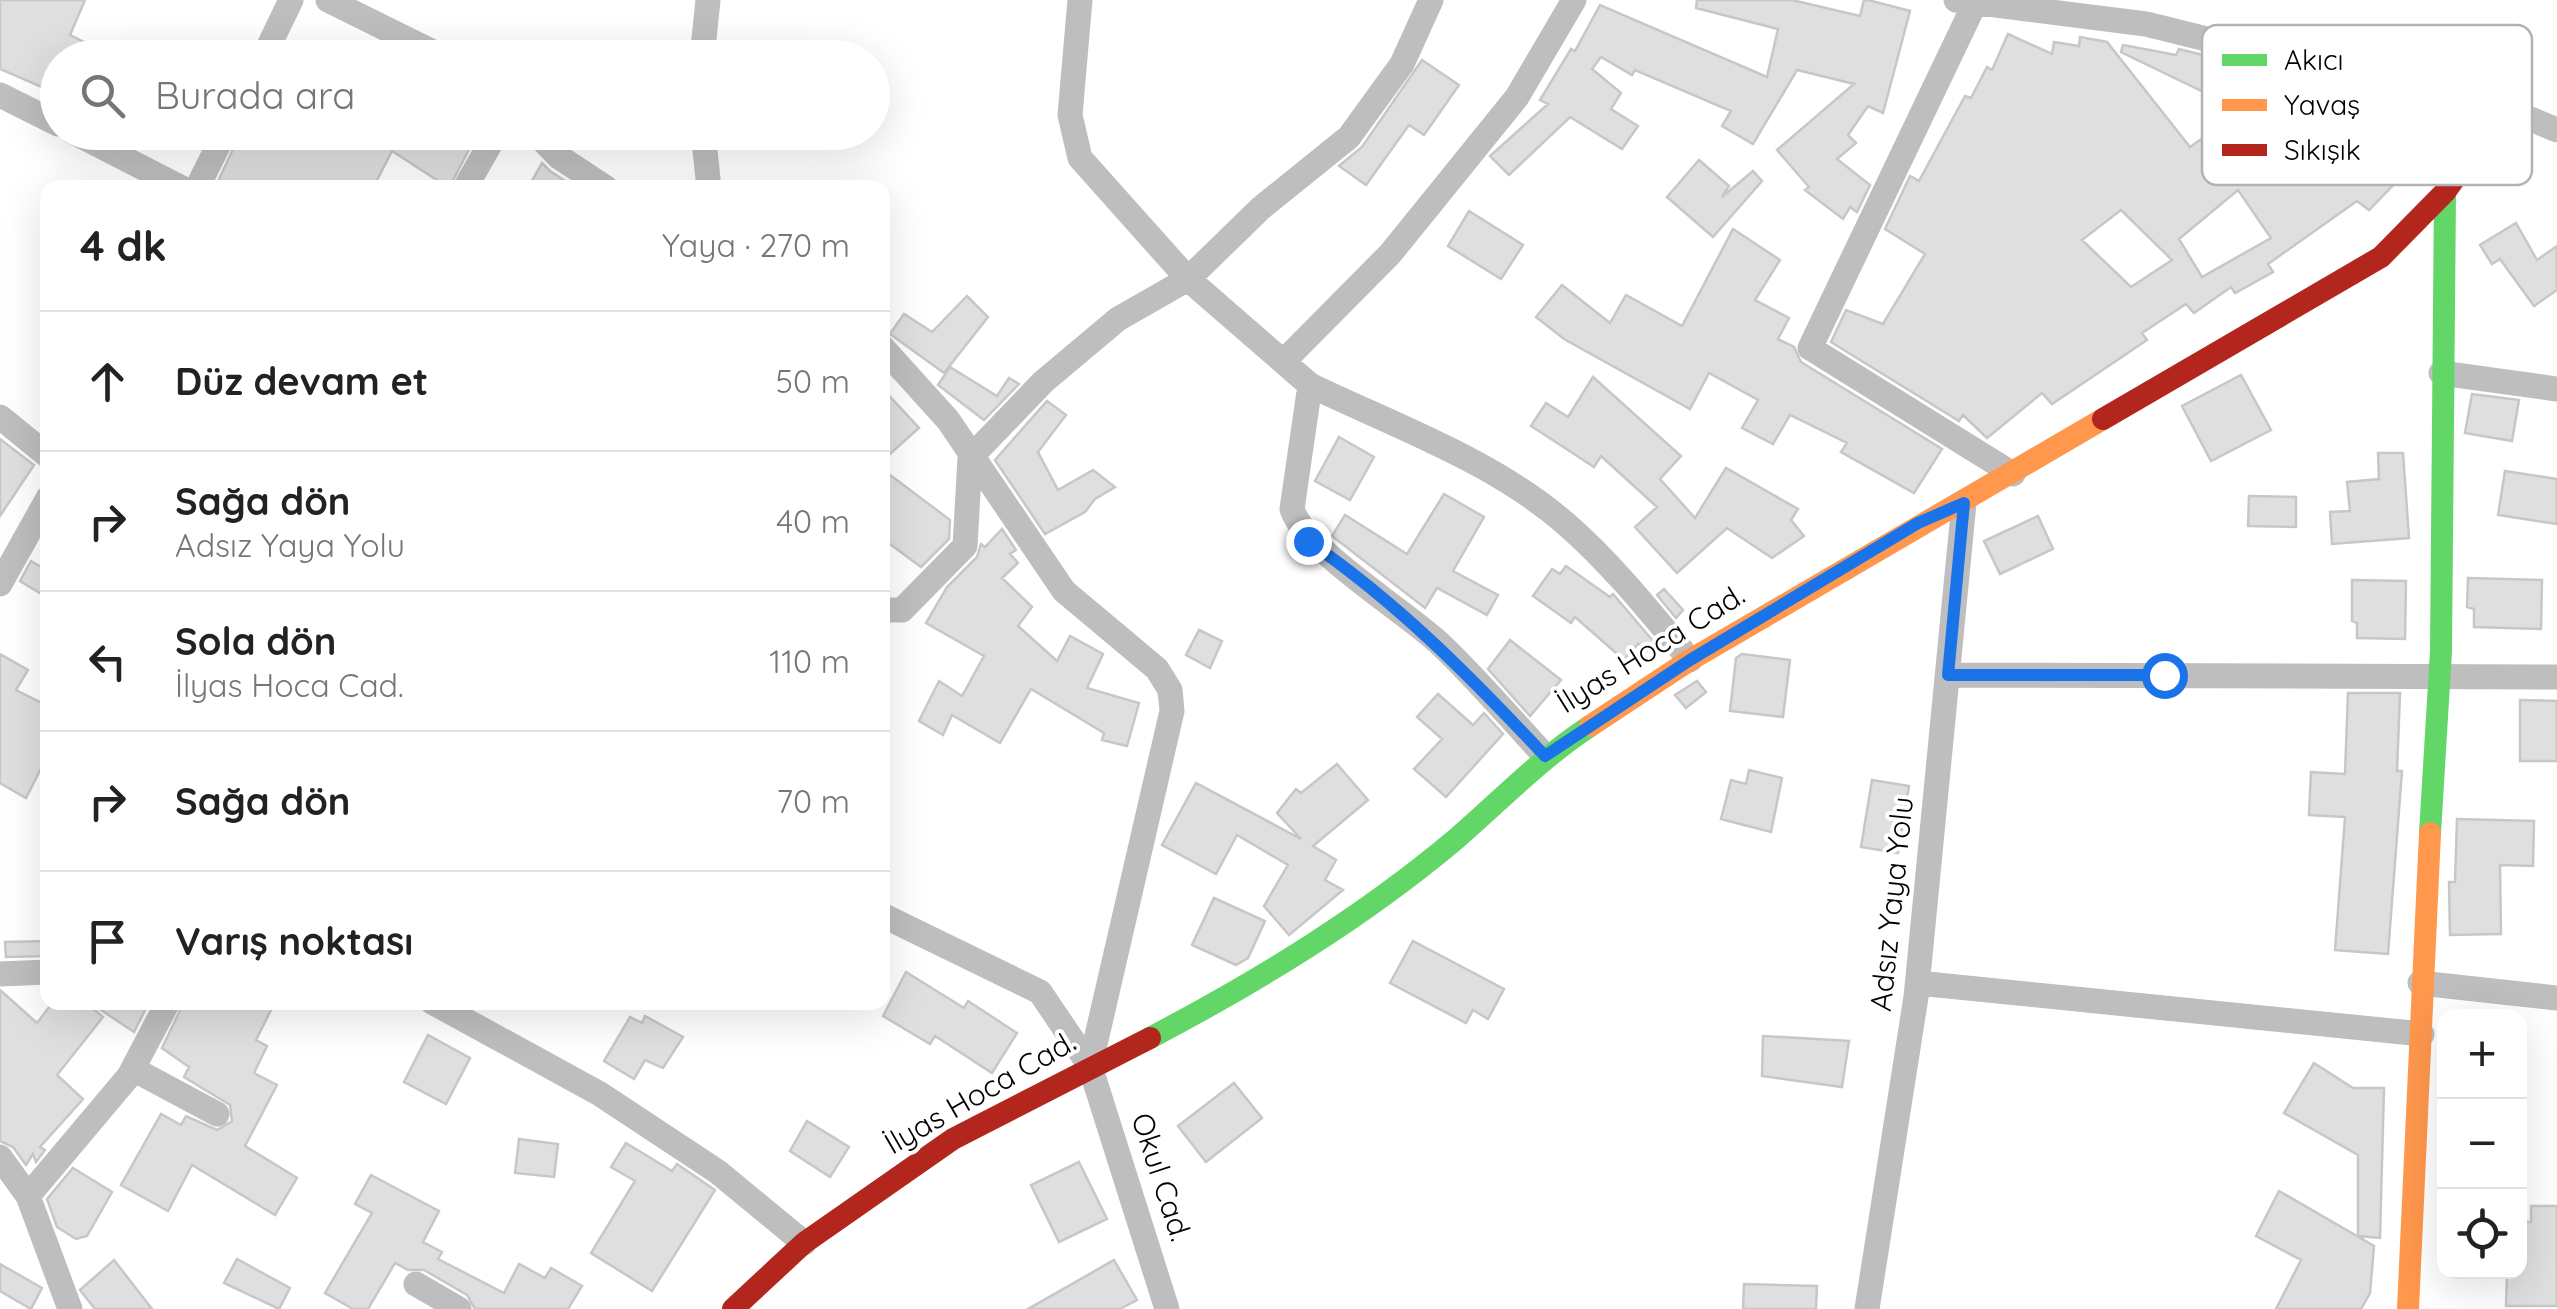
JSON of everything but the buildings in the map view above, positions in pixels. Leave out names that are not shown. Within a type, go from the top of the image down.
[{"type":"street","points":[[271,40],[291,0]]},
{"type":"street","points":[[328,0],[409,40]]},
{"type":"street","points":[[704,40],[708,0]]},
{"type":"street","points":[[1080,0],[1070,115],[1080,158],[1188,279],[1310,384],[1496,476],[1564,522],[1640,599],[1690,660]]},
{"type":"street","points":[[890,610],[902,610],[965,546],[970,458],[1043,382],[1118,320],[1188,279],[1260,208],[1349,137],[1402,64],[1431,0]]},
{"type":"street","points":[[1285,360],[1390,254],[1448,183],[1517,97],[1574,0]]},
{"type":"street","points":[[2013,474],[1810,348],[1965,2],[2148,12],[2202,28]]},
{"type":"street","points":[[0,96],[40,115]]},
{"type":"street","points":[[2545,116],[2557,130]]},
{"type":"street","points":[[108,150],[166,180]]},
{"type":"street","points":[[202,180],[216,150]]},
{"type":"street","points":[[470,180],[487,150]]},
{"type":"street","points":[[552,150],[593,180]]},
{"type":"street","points":[[705,150],[708,180]]},
{"type":"street","name":"İlyas Hoca Cad.","points":[[733,1309],[804,1243],[952,1139],[1154,1036],[1314,945],[1455,838],[1545,756],[1690,660],[1918,523],[1964,503],[2381,257],[2450,185]]},
{"type":"street","points":[[2408,1309],[2422,1034],[2420,983],[2440,674],[2445,192]]},
{"type":"street","points":[[890,356],[948,420],[970,458],[1064,591],[1157,669],[1170,690],[1172,711],[1090,1066]]},
{"type":"street","points":[[2442,373],[2557,390]]},
{"type":"street","points":[[1310,384],[1292,509],[1297,526],[1308,541],[1390,599],[1441,645],[1545,756]]},
{"type":"street","points":[[0,418],[40,450]]},
{"type":"street","name":"Adsız Yaya Yolu","points":[[1867,1309],[1918,983],[1964,503]]},
{"type":"street","points":[[0,584],[40,512]]},
{"type":"street","points":[[1948,675],[2557,676]]},
{"type":"street","points":[[890,919],[1040,992],[1090,1066]]},
{"type":"street","points":[[0,974],[40,972]]},
{"type":"street","points":[[1918,983],[2422,1034]]},
{"type":"street","points":[[2420,983],[2557,998]]},
{"type":"street","points":[[28,1196],[133,1069],[164,1010]]},
{"type":"street","points":[[447,1010],[600,1094],[718,1172],[804,1243]]},
{"type":"street","name":"Okul Cad.","points":[[1090,1066],[1167,1309]]},
{"type":"street","points":[[133,1069],[217,1114]]},
{"type":"street","points":[[0,1157],[28,1196],[70,1309]]},
{"type":"street","points":[[416,1284],[459,1309]]},
{"type":"traffic: fast","points":[[2430,833],[2441,651],[2445,192]]},
{"type":"traffic: fast","points":[[1150,1038],[1346,922],[1420,868],[1554,752],[1590,726]]},
{"type":"traffic: slow","points":[[1590,726],[1690,660],[2103,419]]},
{"type":"traffic: slow","points":[[2408,1309],[2430,833]]},
{"type":"traffic: jam","points":[[2103,419],[2381,257],[2450,185]]},
{"type":"traffic: jam","points":[[733,1309],[804,1243],[953,1139],[1150,1038]]},
{"type":"route","points":[[1308,541],[1390,599],[1441,645],[1545,756],[1690,660],[1918,523],[1964,503],[1948,675],[2164,675]]}]
